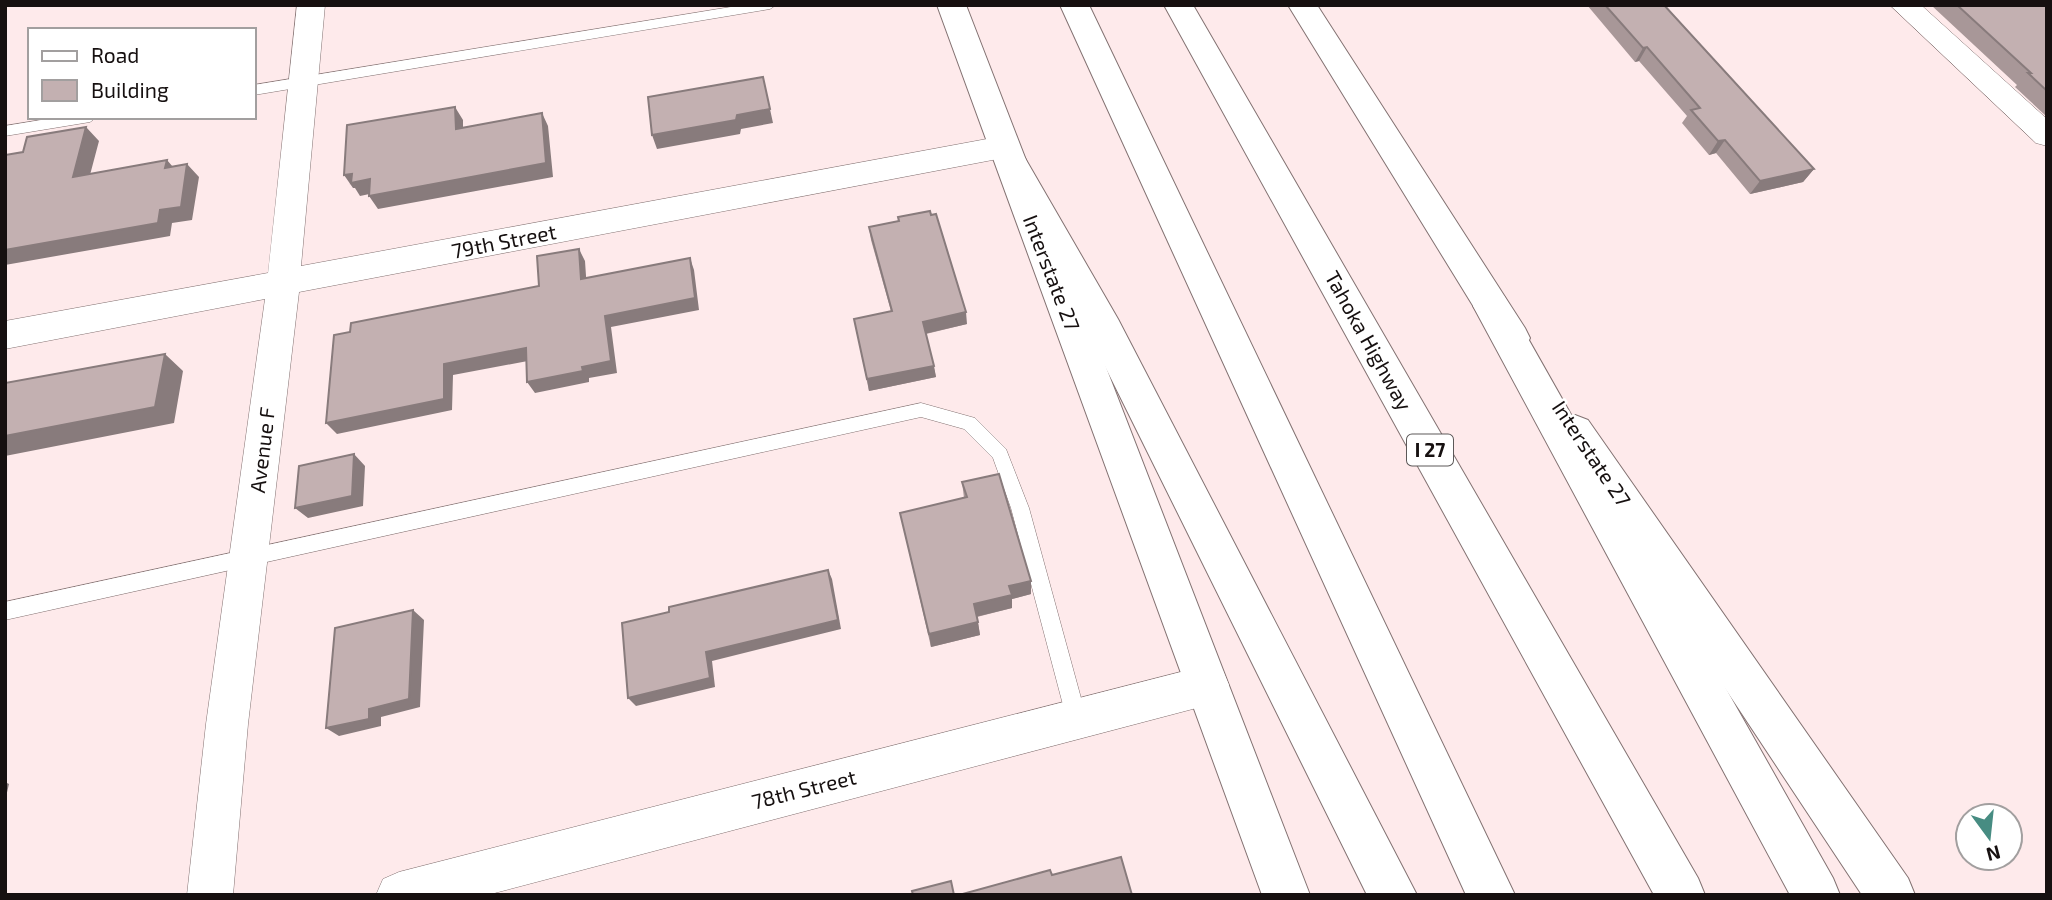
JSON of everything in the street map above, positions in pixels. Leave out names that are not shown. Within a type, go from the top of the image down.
[{"type":"main road","name":"Interstate 27","points":[[951,5],[1286,895]]},
{"type":"main road","points":[[1074,5],[1491,895]]},
{"type":"main road","name":"Tahoka Highway","points":[[1178,5],[1681,895]]},
{"type":"main road","name":"Interstate 27","points":[[1302,5],[1387,136],[1490,306],[1891,895]]},
{"type":"main road","points":[[1003,147],[1105,329],[1393,895]]},
{"type":"main road","points":[[1490,306],[1816,895]]},
{"type":"street","name":"Avenue F","points":[[210,895],[282,284],[311,5]]},
{"type":"street","points":[[1904,5],[2047,136]]},
{"type":"street","name":"79th Street","points":[[5,335],[1003,147]]},
{"type":"street","name":"78th Street","points":[[399,895],[1208,685]]},
{"type":"lane","points":[[256,90],[769,5]]},
{"type":"lane","points":[[5,131],[78,119]]},
{"type":"lane","points":[[5,611],[921,410],[969,423],[1000,454],[1020,508],[1077,720]]},
{"type":"building","points":[[1605,5],[1664,5],[1814,169],[1760,181],[1725,140],[1718,141],[1691,110],[1700,108],[1647,47],[1643,48]]},
{"type":"building","points":[[1957,5],[2047,5],[2047,91],[2028,73],[2031,73]]},
{"type":"building","points":[[763,77],[770,109],[737,115],[736,120],[652,135],[648,97]]},
{"type":"building","points":[[455,107],[456,129],[542,113],[546,163],[369,196],[370,179],[351,183],[352,174],[344,175],[347,125]]},
{"type":"building","points":[[86,127],[73,177],[167,160],[165,168],[187,164],[181,207],[160,210],[158,223],[5,250],[5,155],[23,152],[27,137]]},
{"type":"building","points":[[930,211],[931,215],[936,214],[966,312],[923,322],[934,366],[867,379],[854,319],[892,311],[869,227],[899,221],[898,217]]},
{"type":"building","points":[[579,249],[581,279],[690,258],[695,298],[605,316],[611,361],[582,367],[583,371],[527,382],[526,348],[444,364],[444,399],[326,423],[334,335],[350,332],[351,323],[539,286],[537,256]]},
{"type":"building","points":[[165,354],[155,407],[5,436],[5,383]]},
{"type":"building","points":[[354,454],[352,496],[295,508],[299,466]]},
{"type":"building","points":[[999,474],[1031,581],[1009,586],[1012,595],[974,604],[978,622],[929,634],[900,513],[967,497],[962,482]]},
{"type":"building","points":[[828,570],[838,620],[706,652],[710,678],[628,698],[622,623],[669,612],[669,607]]},
{"type":"building","points":[[413,610],[409,699],[369,709],[369,719],[326,728],[335,628]]},
{"type":"building","points":[[1121,857],[1132,895],[959,895],[1050,870],[1052,875]]},
{"type":"building","points":[[951,881],[954,895],[913,895],[912,891]]}]
